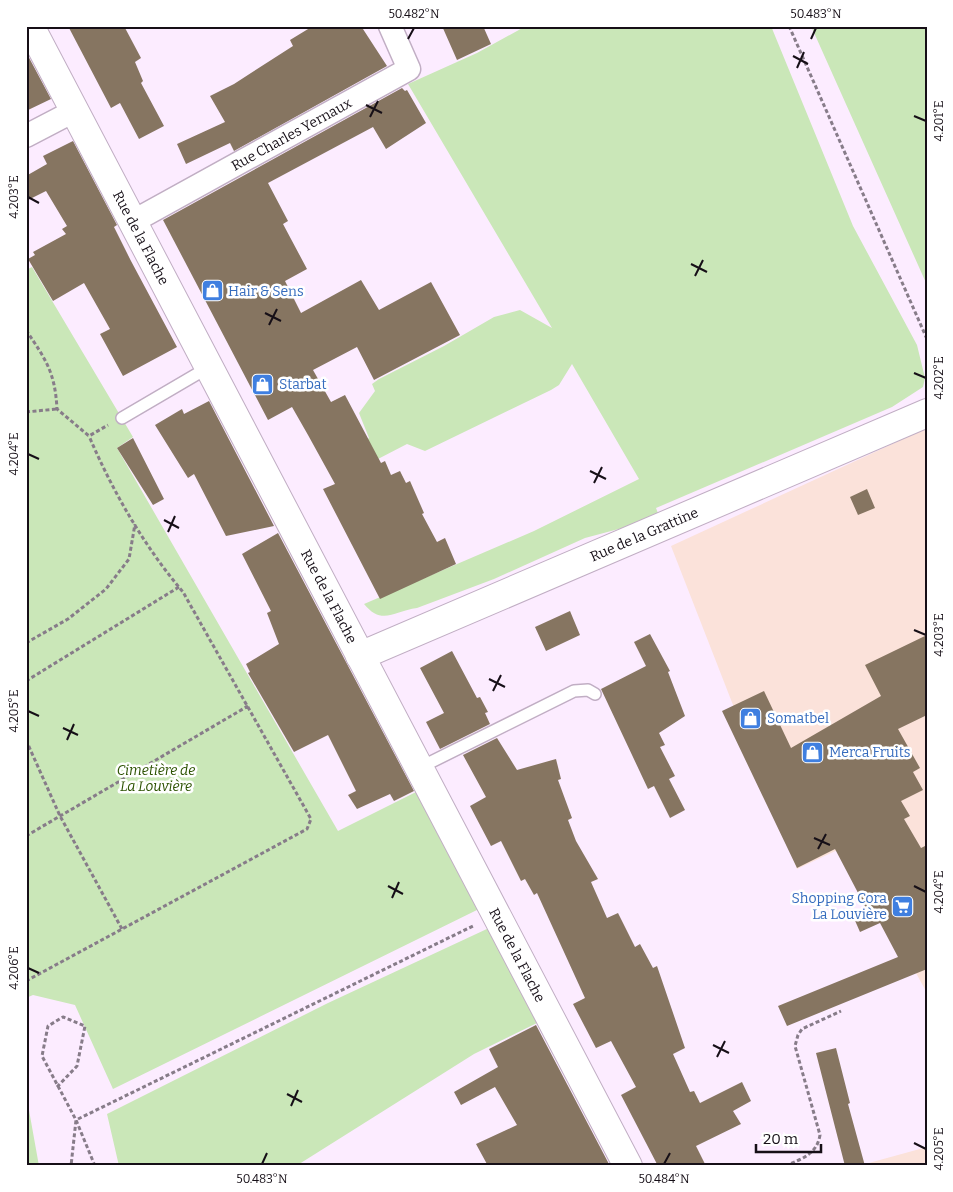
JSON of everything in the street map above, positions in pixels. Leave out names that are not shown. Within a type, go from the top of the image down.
[{"type":"street","name":"Rue de la Flache","points":[[30,26],[628,1166]]},
{"type":"street","name":"Rue Charles Yernaux","points":[[132,222],[409,69],[390,26]]},
{"type":"street","points":[[26,136],[74,111]]},
{"type":"street","name":"Rue de la Grattine","points":[[360,656],[927,413]]},
{"type":"lane","points":[[122,418],[209,366]]},
{"type":"lane","points":[[420,768],[574,691],[588,690],[595,694]]},
{"type":"path","points":[[789,26],[927,339]]},
{"type":"path","points":[[26,330],[48,362],[56,385],[57,409]]},
{"type":"path","points":[[26,412],[57,409],[90,436],[110,483],[164,569],[179,587],[311,819],[307,828],[26,981]]},
{"type":"path","points":[[90,436],[122,418]]},
{"type":"path","points":[[26,643],[68,619],[106,590],[129,559],[136,524]]},
{"type":"path","points":[[26,680],[179,587]]},
{"type":"path","points":[[26,836],[248,706]]},
{"type":"path","points":[[26,740],[60,816],[122,929]]},
{"type":"path","points":[[76,1120],[497,914]]},
{"type":"path","points":[[785,1166],[802,1160],[813,1152],[818,1145],[820,1135],[795,1046],[798,1034],[802,1029],[841,1011]]},
{"type":"path","points":[[57,1087],[77,1066],[85,1026],[63,1017],[48,1026],[42,1056],[57,1087],[76,1120],[95,1166]]},
{"type":"path","points":[[71,1166],[76,1120]]},
{"type":"shaded area","points":[[927,428],[927,993],[846,846],[797,869],[671,546]]},
{"type":"shaded area","points":[[927,1147],[927,1166],[858,1166]]},
{"type":"green space","points":[[526,26],[771,26],[853,226],[917,345],[925,378],[923,387],[892,407],[656,508],[659,516],[645,522],[585,538],[494,579],[417,608],[383,616],[371,611],[364,604],[534,531],[639,479],[572,364],[559,385],[551,390],[425,451],[407,444],[347,475],[361,444],[369,438],[359,413],[375,391],[372,384],[494,317],[520,310],[552,328],[408,84],[477,53]]},
{"type":"green space","points":[[811,26],[927,26],[927,285]]},
{"type":"green space","name":"Cimetière de La Louvière","points":[[32,267],[133,437],[117,448],[338,831],[424,788],[479,909],[113,1089],[75,1005],[33,995],[26,998],[26,270]]},
{"type":"green space","points":[[489,928],[537,1023],[474,1054],[296,1166],[119,1166],[107,1114],[328,1003]]},
{"type":"green space","points":[[27,1099],[39,1166],[26,1166]]},
{"type":"building","points":[[68,26],[124,26],[141,58],[135,62],[143,81],[141,83],[164,126],[139,139],[120,103],[111,108]]},
{"type":"building","points":[[313,26],[361,26],[387,66],[234,151],[230,143],[186,164],[177,144],[225,122],[210,96],[234,84],[293,46],[290,40]]},
{"type":"building","points":[[442,26],[483,26],[491,44],[457,60]]},
{"type":"building","points":[[26,52],[51,99],[26,111]]},
{"type":"building","points":[[402,88],[405,91],[407,90],[426,123],[386,149],[373,127],[268,183],[288,221],[283,224],[307,269],[285,281],[301,313],[361,280],[379,310],[431,282],[460,335],[374,380],[357,347],[313,370],[331,402],[345,395],[381,463],[385,461],[391,475],[400,471],[406,483],[410,481],[424,513],[422,514],[437,542],[445,538],[456,564],[380,599],[323,489],[335,484],[292,407],[268,420],[163,220]]},
{"type":"building","points":[[73,141],[117,225],[114,227],[131,261],[177,347],[123,376],[100,334],[110,329],[84,283],[53,301],[28,259],[35,255],[33,252],[66,234],[62,229],[67,226],[46,191],[26,201],[26,176],[47,164],[43,156]]},
{"type":"building","points":[[209,401],[274,526],[226,536],[194,474],[188,478],[155,425],[182,409],[184,414]]},
{"type":"building","points":[[133,438],[164,499],[153,505],[117,448]]},
{"type":"building","points":[[867,489],[875,508],[858,515],[850,497]]},
{"type":"building","points":[[278,533],[414,791],[394,801],[390,794],[357,809],[348,795],[356,791],[328,735],[294,752],[248,673],[250,672],[246,664],[279,644],[267,613],[271,611],[242,554]]},
{"type":"building","points":[[570,611],[580,635],[546,651],[535,627]]},
{"type":"building","points":[[650,634],[670,671],[668,672],[685,716],[659,733],[665,745],[660,747],[675,776],[669,779],[685,810],[670,818],[654,786],[648,789],[601,689],[646,666],[634,642]]},
{"type":"building","points":[[927,635],[927,715],[898,729],[920,768],[913,772],[923,790],[901,801],[910,816],[904,819],[921,848],[927,845],[927,969],[787,1026],[778,1006],[898,957],[880,923],[860,932],[853,916],[867,910],[835,849],[797,868],[722,711],[764,691],[791,748],[881,696],[865,665]]},
{"type":"building","points":[[452,651],[477,698],[480,697],[488,712],[485,713],[490,724],[440,749],[426,722],[444,713],[420,668]]},
{"type":"building","points":[[497,738],[517,770],[556,759],[561,779],[558,780],[572,818],[568,820],[576,841],[598,879],[591,882],[607,918],[618,913],[635,947],[640,944],[653,968],[657,966],[685,1048],[673,1054],[690,1092],[694,1091],[700,1103],[742,1082],[751,1101],[733,1111],[741,1124],[696,1146],[706,1166],[658,1166],[621,1095],[636,1087],[611,1041],[596,1048],[573,1004],[585,998],[537,893],[534,895],[525,879],[521,881],[501,841],[491,846],[470,806],[486,797],[463,755]]},
{"type":"building","points":[[536,1025],[610,1166],[488,1166],[476,1144],[517,1125],[495,1087],[461,1105],[454,1092],[498,1067],[489,1049]]},
{"type":"building","points":[[836,1048],[850,1103],[848,1104],[865,1166],[845,1166],[816,1053]]},
{"type":"place","name":"Hair & Sens","points":[[212,291]]},
{"type":"place","name":"Starbat","points":[[263,384]]},
{"type":"place","name":"Somatbel","points":[[751,718]]},
{"type":"place","name":"Merca Fruits","points":[[813,752]]},
{"type":"place","name":"Shopping Cora La Louvière","points":[[903,906]]}]
